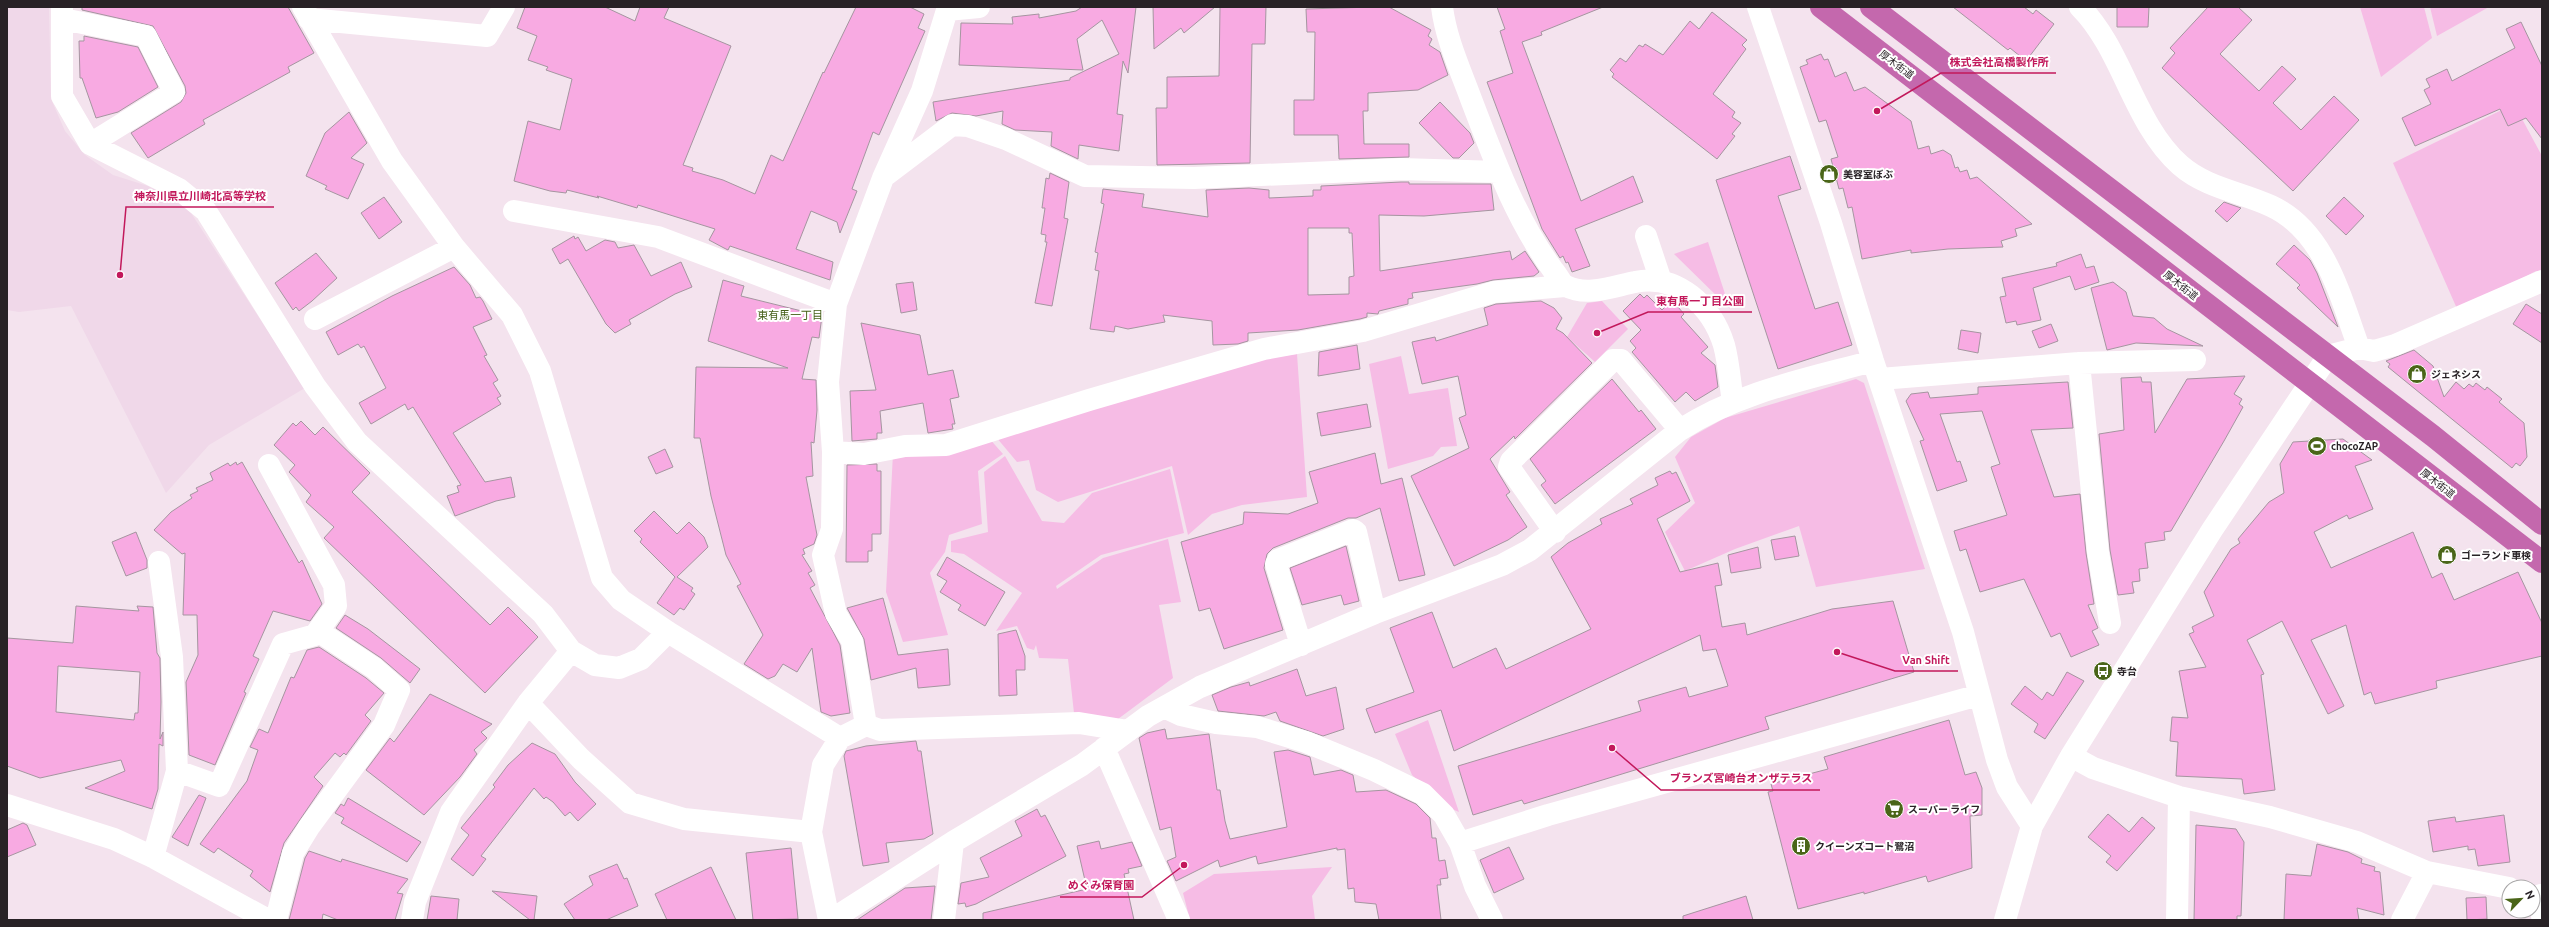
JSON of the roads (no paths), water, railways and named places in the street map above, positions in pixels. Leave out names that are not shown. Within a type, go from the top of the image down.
[{"type":"highway","name":"厚木街道","points":[[1820,7],[2001,144],[2308,384],[2542,562]]},
{"type":"highway","points":[[1871,7],[2328,356],[2542,524]]},
{"type":"street","points":[[306,13],[487,36],[504,7]]},
{"type":"street","points":[[866,725],[852,641],[836,614],[823,555],[832,528],[833,452],[828,382],[836,304],[883,178],[922,91],[947,9],[979,7]]},
{"type":"street","points":[[1442,7],[1454,55],[1499,172],[1533,242],[1565,286]]},
{"type":"street","points":[[1758,7],[1831,223],[1877,370],[1963,632],[1979,695],[2007,787],[2032,826]]},
{"type":"street","points":[[2080,7],[2091,18],[2152,130],[2180,165],[2209,183],[2271,206],[2294,219],[2304,231],[2324,256],[2359,348]]},
{"type":"street","points":[[90,144],[174,92],[146,36],[63,13],[62,96],[90,144],[180,190],[206,211],[311,380],[357,442],[543,614],[571,651],[595,665],[619,668],[641,659],[668,632]]},
{"type":"street","points":[[306,13],[392,161],[454,247],[512,315],[540,371],[602,578],[621,600],[668,632],[840,738]]},
{"type":"street","points":[[883,178],[952,125],[968,126],[1006,139],[1085,176],[1194,178],[1402,169],[1499,172]]},
{"type":"street","points":[[514,210],[658,237],[836,304]]},
{"type":"street","points":[[1646,236],[1661,281]]},
{"type":"street","points":[[315,319],[454,247]]},
{"type":"street","points":[[833,452],[864,454],[905,446],[946,445],[1089,400],[1264,349],[1363,331],[1494,292],[1565,286],[1583,291],[1609,288],[1637,281],[1661,281],[1680,287],[1696,299],[1712,319],[1724,345],[1733,402]]},
{"type":"street","points":[[2005,920],[2032,826],[2071,756],[2125,667],[2308,384],[2328,356],[2359,348],[2374,351],[2395,345],[2542,281]]},
{"type":"street","points":[[1555,532],[1509,467],[1511,461],[1613,360],[1621,360],[1680,430]]},
{"type":"street","points":[[1128,731],[1078,723],[880,730],[866,725],[840,738],[823,765],[811,832],[837,918],[953,842],[1082,765],[1164,707],[1200,687],[1375,613],[1502,565],[1530,550],[1555,532],[1680,430],[1706,414],[1733,402],[1877,370],[2195,360]]},
{"type":"street","points":[[2078,363],[2098,552],[2110,623]]},
{"type":"street","points":[[177,771],[219,786],[283,644],[315,635],[336,606],[334,584],[269,465]]},
{"type":"street","points":[[1301,645],[1276,564],[1278,560],[1353,530],[1356,532],[1375,613]]},
{"type":"street","points":[[153,857],[177,771],[172,657],[159,562]]},
{"type":"street","points":[[276,920],[293,853],[309,827],[384,725],[399,690],[374,668],[318,631]]},
{"type":"street","points":[[412,920],[415,902],[451,812],[528,703],[571,651]]},
{"type":"street","points":[[1460,843],[1548,815],[1979,695]]},
{"type":"street","points":[[528,703],[581,759],[630,803],[684,819],[811,832]]},
{"type":"street","points":[[1164,707],[1181,715],[1216,723],[1257,727],[1306,742],[1374,770],[1423,794],[1444,816],[1460,843],[1475,886],[1492,920]]},
{"type":"street","points":[[1104,748],[1179,920]]},
{"type":"street","points":[[2071,756],[2094,768],[2178,797],[2270,817],[2357,842],[2428,872],[2501,886]]},
{"type":"street","points":[[2177,920],[2178,797]]},
{"type":"street","points":[[7,805],[114,839],[153,857],[268,920]]},
{"type":"street","points":[[944,920],[953,842]]},
{"type":"street","points":[[2402,920],[2428,872]]},
{"type":"place","name":"株式会社高橋製作所","points":[[1877,111]]},
{"type":"place","name":"美容室ぼぶ","points":[[1829,174]]},
{"type":"place","name":"神奈川県立川崎北高等学校","points":[[120,275]]},
{"type":"place","name":"東有馬一丁目公園","points":[[1597,333]]},
{"type":"place","name":"ジェネシス","points":[[2417,374]]},
{"type":"place","name":"chocoZAP","points":[[2317,446]]},
{"type":"place","name":"ゴーランド車検","points":[[2447,555]]},
{"type":"place","name":"Van Shift","points":[[1837,652]]},
{"type":"place","name":"寺台","points":[[2103,671]]},
{"type":"place","name":"ブランズ宮崎台オンザテラス","points":[[1612,748]]},
{"type":"place","name":"スーパー ライフ","points":[[1894,809]]},
{"type":"place","name":"クイーンズコート鷺沼","points":[[1801,846]]},
{"type":"place","name":"めぐみ保育園","points":[[1184,865]]},
{"type":"district","name":"東有馬一丁目","points":[[790,315]]}]
